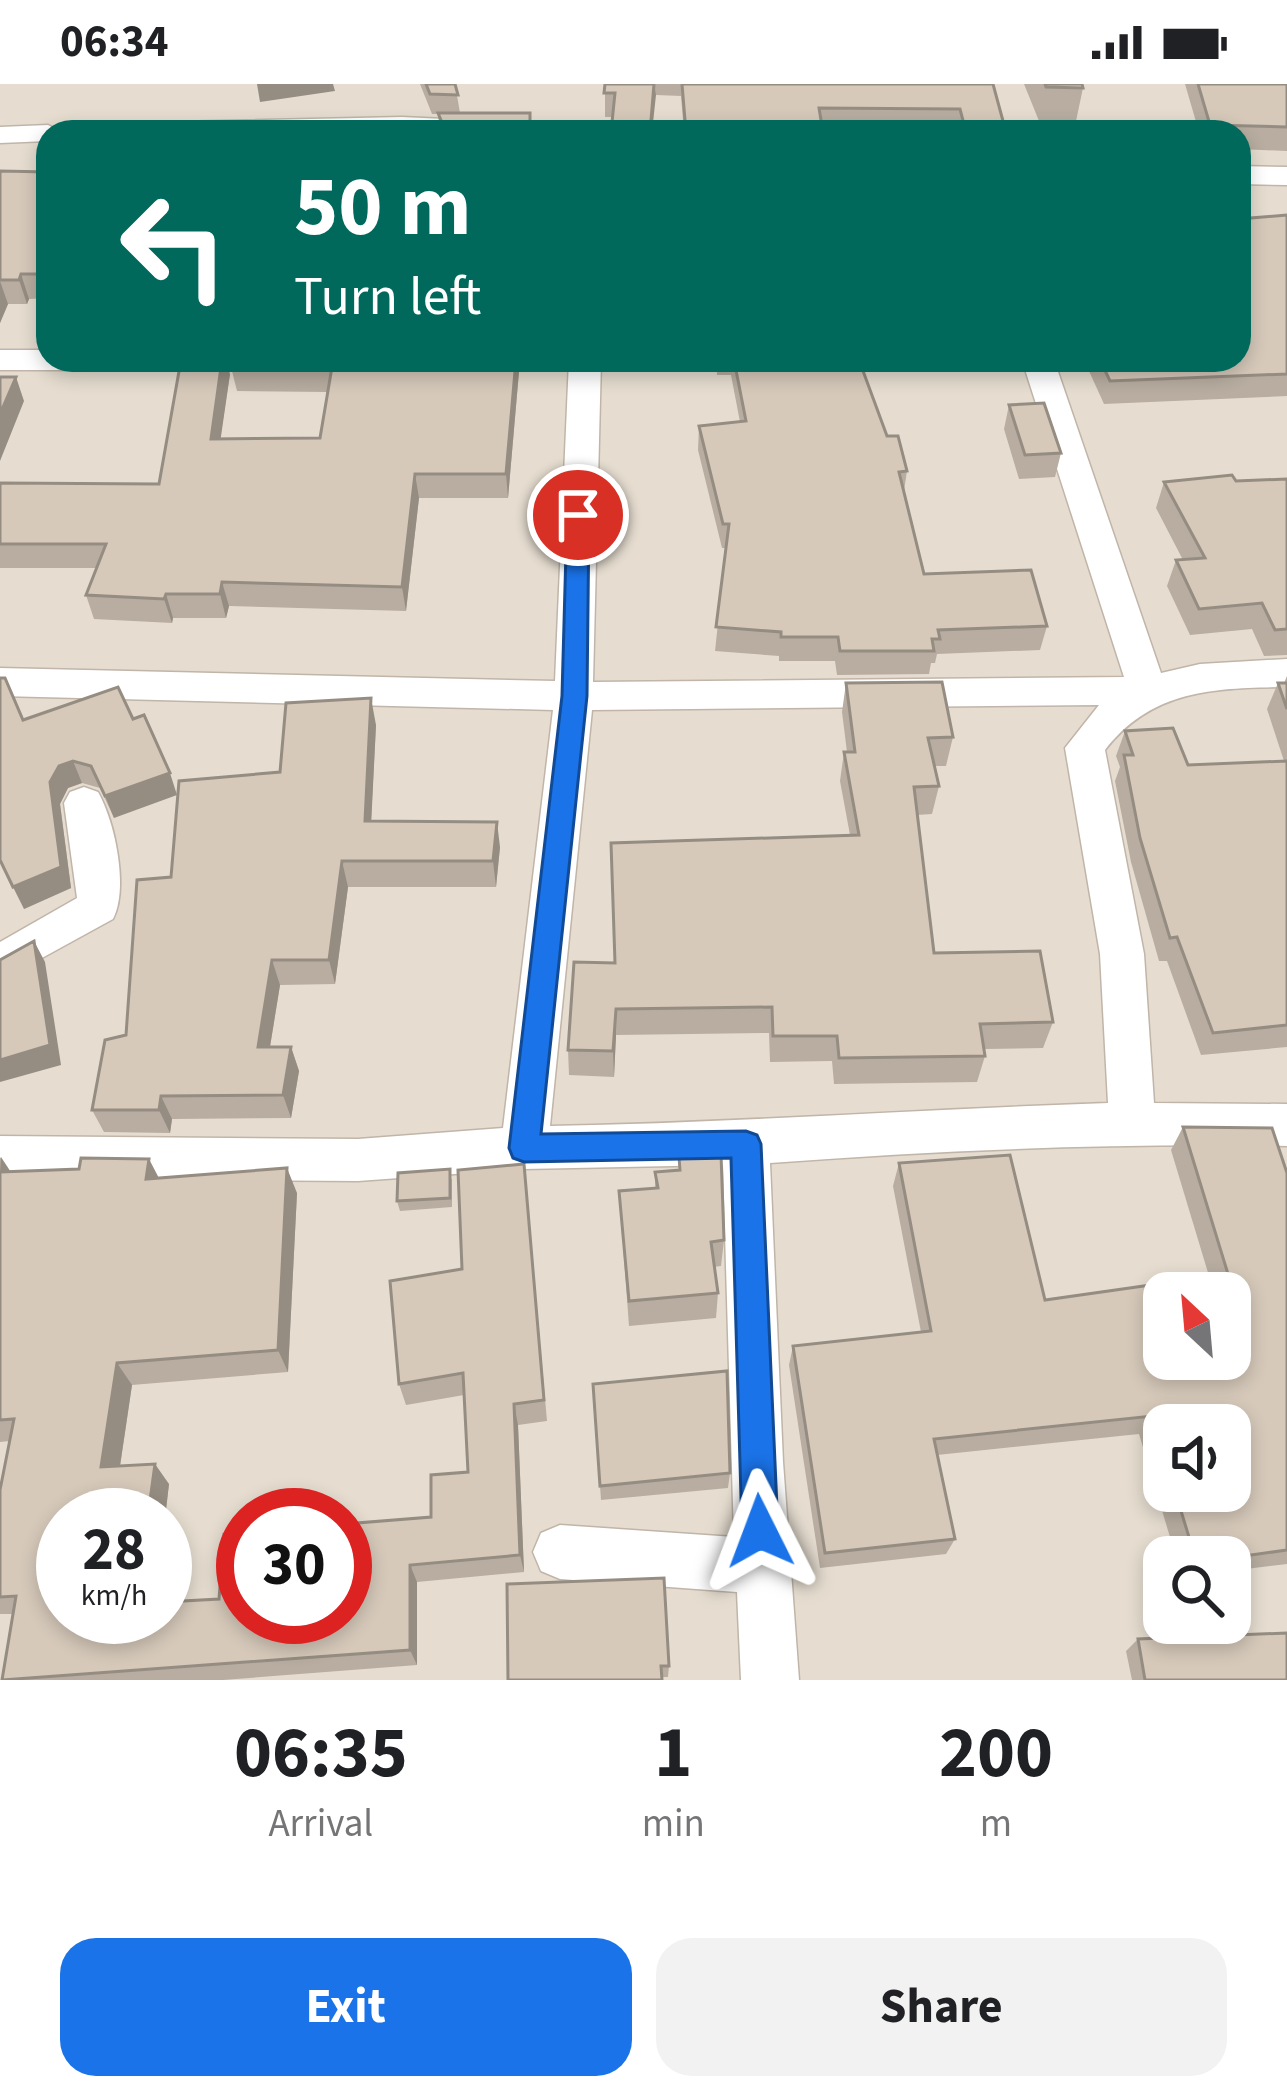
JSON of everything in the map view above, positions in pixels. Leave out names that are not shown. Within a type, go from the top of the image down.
[{"type":"street","points":[[0,135],[36,134]]},
{"type":"street","points":[[1251,175],[1287,176]]},
{"type":"street","points":[[0,361],[36,361]]},
{"type":"street","points":[[524,1148],[574,696],[584,372]]},
{"type":"street","points":[[1042,372],[1148,691]]},
{"type":"street","points":[[1132,1123],[1122,954],[1085,748],[1105,717],[1148,691],[1197,676],[1287,673]]},
{"type":"street","points":[[0,682],[574,696],[1148,691]]},
{"type":"street","points":[[0,963],[98,907],[98,875],[85,803]]},
{"type":"street","points":[[0,1157],[358,1160],[524,1148],[746,1144],[947,1129],[1132,1123],[1287,1126]]},
{"type":"street","points":[[746,1144],[770,1680]]},
{"type":"street","points":[[560,1552],[762,1566]]},
{"type":"shaded area","points":[[0,84],[1287,84],[1287,1680],[0,1680]]},
{"type":"building","points":[[426,84],[455,84],[458,95],[430,94]]},
{"type":"building","points":[[605,84],[654,84],[651,120],[612,120],[615,93],[604,93]]},
{"type":"building","points":[[682,84],[993,84],[1003,120],[963,120],[960,109],[819,108],[821,120],[685,120]]},
{"type":"building","points":[[1082,84],[1083,88],[1046,87]]},
{"type":"building","points":[[1198,84],[1287,84],[1287,127],[1251,126],[1251,120],[1209,120]]},
{"type":"building","points":[[438,113],[530,113],[530,120],[441,120]]},
{"type":"building","points":[[0,171],[36,172],[36,274],[0,280]]},
{"type":"building","points":[[1287,215],[1287,374],[1110,381],[1106,372],[1251,372],[1251,218]]},
{"type":"building","points":[[179,372],[220,372],[211,439],[320,438],[331,372],[515,372],[506,474],[415,474],[402,587],[222,582],[220,594],[166,594],[164,599],[86,595],[106,544],[0,544],[0,483],[159,484]]},
{"type":"building","points":[[736,372],[863,372],[887,436],[898,436],[907,471],[899,472],[924,574],[1031,570],[1047,626],[938,630],[940,639],[932,639],[934,651],[840,651],[838,637],[781,637],[781,632],[716,627],[729,524],[723,524],[699,426],[746,421]]},
{"type":"building","points":[[0,377],[16,377],[0,414]]},
{"type":"building","points":[[1044,403],[1061,453],[1025,455],[1009,405]]},
{"type":"building","points":[[1232,475],[1236,481],[1287,479],[1287,629],[1275,630],[1262,603],[1199,609],[1176,560],[1205,558],[1164,482]]},
{"type":"building","points":[[0,678],[5,678],[23,720],[118,687],[133,719],[144,715],[170,773],[105,796],[91,766],[73,761],[59,766],[50,782],[61,867],[13,887],[0,860]]},
{"type":"building","points":[[942,682],[953,737],[928,738],[939,786],[914,787],[934,953],[1040,951],[1053,1022],[980,1024],[985,1056],[839,1058],[837,1036],[773,1036],[772,1007],[616,1009],[613,1051],[568,1050],[574,962],[615,963],[611,843],[859,835],[844,752],[855,752],[846,683]]},
{"type":"building","points":[[1278,683],[1287,683],[1287,709]]},
{"type":"building","points":[[371,698],[365,821],[497,822],[493,861],[342,861],[329,960],[272,960],[258,1047],[291,1047],[283,1095],[161,1096],[159,1110],[92,1110],[105,1040],[126,1035],[137,880],[171,877],[179,781],[280,772],[286,703]]},
{"type":"building","points":[[1173,728],[1188,765],[1287,761],[1287,1025],[1213,1033],[1177,937],[1170,938],[1140,838],[1124,755],[1133,755],[1125,731]]},
{"type":"building","points":[[34,941],[50,1045],[0,1060],[0,960]]},
{"type":"building","points":[[1183,1127],[1272,1128],[1287,1173],[1287,1550],[1251,1555],[1251,1536],[1189,1536],[1181,1512],[1251,1512],[1251,1404],[1143,1404],[1143,1417],[934,1439],[955,1539],[825,1553],[793,1346],[931,1331],[899,1163],[1010,1155],[1045,1300],[1143,1286],[1143,1380],[1251,1380],[1251,1272],[1227,1272]]},
{"type":"building","points":[[721,1154],[724,1240],[711,1242],[718,1293],[629,1301],[619,1191],[658,1188],[655,1172],[680,1170],[679,1157]]},
{"type":"building","points":[[81,1158],[149,1159],[146,1179],[287,1168],[278,1350],[117,1363],[101,1467],[155,1464],[152,1488],[36,1488],[36,1644],[192,1644],[192,1600],[216,1599],[216,1644],[372,1644],[372,1522],[431,1517],[431,1475],[468,1472],[463,1373],[399,1384],[390,1281],[462,1269],[458,1170],[524,1164],[544,1400],[514,1404],[520,1555],[410,1565],[410,1650],[2,1680],[16,1596],[0,1597],[0,1490],[14,1419],[0,1420],[0,1172],[79,1169]]},
{"type":"building","points":[[450,1169],[450,1198],[397,1201],[398,1173]]},
{"type":"building","points":[[727,1371],[730,1473],[600,1486],[593,1384]]},
{"type":"building","points":[[664,1578],[669,1666],[661,1666],[662,1680],[508,1680],[507,1584]]},
{"type":"building","points":[[1287,1633],[1287,1680],[1145,1680],[1138,1639],[1143,1639],[1143,1644],[1251,1644],[1251,1634]]},
{"type":"route","points":[[578,515],[574,696],[524,1148],[746,1144],[760,1531]]}]
